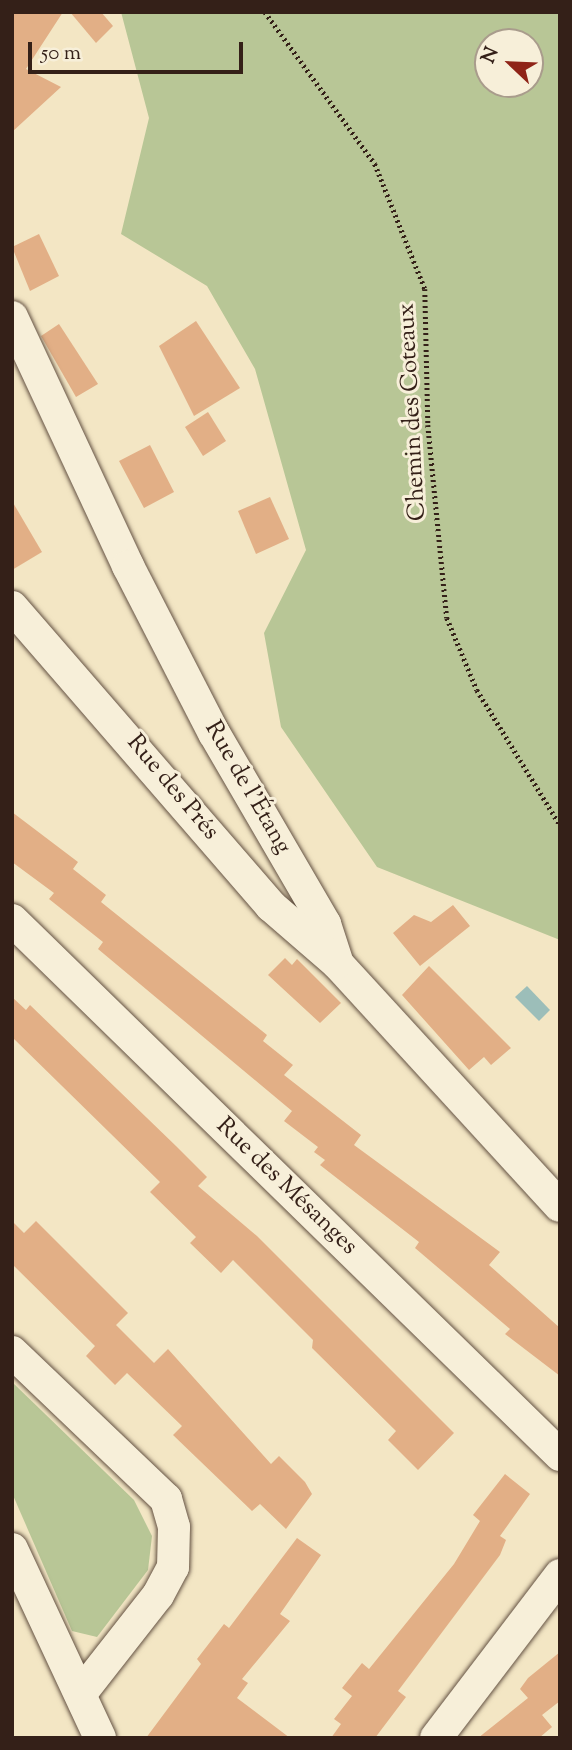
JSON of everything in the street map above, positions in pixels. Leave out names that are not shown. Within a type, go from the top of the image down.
[{"type":"street","name":"Rue de l'Étang","points":[[12,317],[128,566],[214,733],[325,924],[338,964],[560,1206]]},
{"type":"street","name":"Rue des Prés","points":[[12,607],[271,906],[338,964]]},
{"type":"street","name":"Rue des Mésanges","points":[[12,920],[560,1455]]},
{"type":"street","points":[[12,1352],[166,1499],[174,1527],[173,1567],[158,1595],[82,1692]]},
{"type":"street","points":[[12,1549],[82,1692],[100,1738]]},
{"type":"street","points":[[436,1738],[560,1575]]},
{"type":"path","name":"Chemin des Coteaux","points":[[265,12],[374,164],[425,289],[428,425],[447,618],[477,690],[560,825]]},
{"type":"green space","points":[[121,12],[560,12],[560,940],[377,867],[281,727],[264,633],[306,550],[255,369],[207,286],[121,234],[149,118]]},
{"type":"green space","points":[[12,1382],[134,1500],[152,1536],[148,1570],[97,1637],[72,1631],[12,1493]]},
{"type":"water","points":[[527,986],[550,1010],[539,1021],[515,997]]},
{"type":"building","points":[[12,12],[63,12],[26,69],[61,87],[12,132]]},
{"type":"building","points":[[70,12],[101,12],[113,26],[96,43]]},
{"type":"building","points":[[39,234],[59,276],[30,291],[12,247]]},
{"type":"building","points":[[196,321],[240,388],[194,416],[159,346]]},
{"type":"building","points":[[59,324],[98,384],[76,397],[41,336]]},
{"type":"building","points":[[208,412],[226,441],[203,456],[185,427]]},
{"type":"building","points":[[150,445],[174,492],[144,508],[119,461]]},
{"type":"building","points":[[270,497],[289,539],[256,554],[238,511]]},
{"type":"building","points":[[12,501],[42,552],[12,570]]},
{"type":"building","points":[[12,812],[78,862],[73,869],[106,895],[101,902],[267,1035],[263,1041],[293,1065],[284,1075],[361,1135],[354,1145],[500,1252],[489,1265],[560,1328],[560,1376],[505,1334],[510,1329],[415,1248],[419,1242],[320,1165],[325,1160],[314,1152],[318,1147],[284,1121],[292,1111],[98,949],[103,942],[49,899],[54,893],[12,862]]},
{"type":"building","points":[[453,905],[470,926],[420,966],[393,933],[414,915],[431,922]]},
{"type":"building","points":[[285,958],[292,965],[297,959],[341,1003],[320,1023],[268,975]]},
{"type":"building","points":[[429,966],[511,1048],[491,1065],[484,1057],[469,1070],[402,995]]},
{"type":"building","points":[[12,997],[26,1010],[30,1005],[176,1146],[207,1177],[198,1186],[257,1236],[454,1433],[418,1470],[388,1440],[396,1431],[312,1348],[313,1340],[233,1260],[221,1273],[190,1243],[196,1237],[150,1192],[160,1182],[12,1037]]},
{"type":"building","points":[[12,1221],[24,1233],[36,1221],[128,1313],[116,1325],[154,1363],[168,1349],[271,1464],[279,1456],[305,1482],[312,1494],[286,1529],[260,1504],[252,1511],[173,1435],[182,1426],[127,1373],[115,1385],[86,1356],[95,1346],[12,1264]]},
{"type":"building","points":[[505,1474],[530,1494],[500,1536],[506,1540],[500,1555],[398,1691],[406,1697],[375,1738],[331,1738],[341,1724],[334,1719],[352,1696],[342,1688],[362,1663],[369,1669],[454,1564],[480,1521],[473,1515]]},
{"type":"building","points":[[297,1538],[321,1555],[280,1614],[290,1621],[242,1679],[248,1683],[237,1698],[290,1738],[146,1738],[201,1664],[197,1659],[224,1624],[229,1628]]},
{"type":"building","points":[[560,1652],[560,1701],[542,1715],[552,1727],[539,1738],[478,1738],[528,1698],[520,1689],[528,1678]]}]
